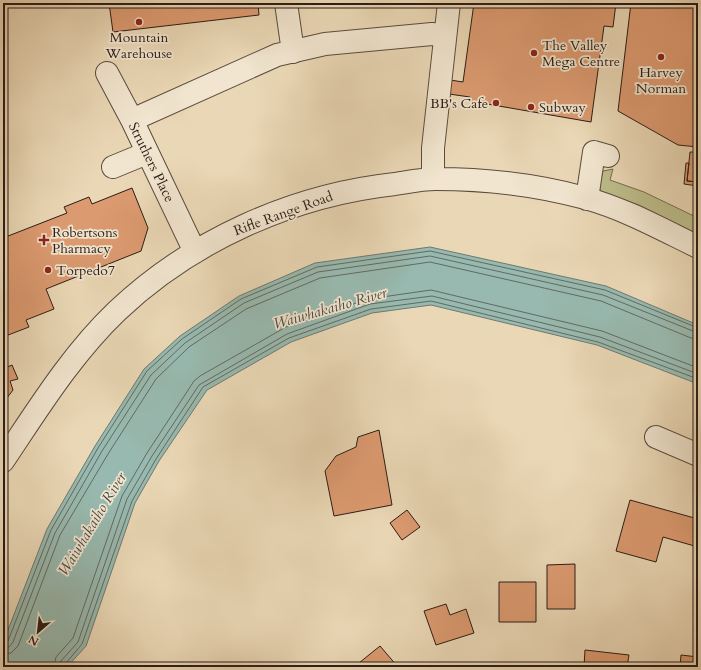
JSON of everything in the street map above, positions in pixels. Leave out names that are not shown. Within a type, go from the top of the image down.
[{"type":"street","points":[[286,3],[293,52]]},
{"type":"street","points":[[434,179],[432,148],[444,35],[449,3]]},
{"type":"street","points":[[132,120],[277,55],[325,44],[432,34],[444,35]]},
{"type":"street","name":"Struthers Place","points":[[107,73],[132,120],[195,252]]},
{"type":"street","points":[[587,199],[594,152],[608,156]]},
{"type":"street","points":[[113,167],[147,153]]},
{"type":"street","name":"Rifle Range Road","points":[[3,461],[62,373],[86,344],[117,312],[148,284],[195,252],[236,229],[316,198],[360,188],[434,179],[482,180],[518,184],[587,199],[635,216],[698,247]]},
{"type":"street","points":[[656,437],[698,455]]},
{"type":"green space","points":[[613,169],[610,180],[644,192],[698,218],[698,234],[639,205],[600,191],[599,184],[603,171]]},
{"type":"water","name":"Waiwhakaiho River","points":[[430,247],[606,286],[698,325],[698,384],[597,345],[431,305],[372,313],[291,342],[207,390],[159,461],[135,503],[86,646],[67,667],[3,667],[3,643],[47,529],[95,446],[144,369],[180,336],[239,296],[315,263]]},
{"type":"building","points":[[109,3],[258,3],[259,15],[113,32]]},
{"type":"building","name":"The Valley Mega Centre","points":[[474,3],[616,3],[613,27],[604,26],[591,122],[470,101],[470,97],[449,94],[450,80],[463,82]]},
{"type":"building","name":"Harvey Norman","points":[[631,3],[698,3],[698,147],[678,145],[618,111]]},
{"type":"building","points":[[690,152],[698,152],[698,182],[687,181]]},
{"type":"building","points":[[686,163],[689,163],[687,181],[698,182],[698,186],[684,184]]},
{"type":"building","name":"Torpedo7","points":[[132,188],[148,228],[141,251],[46,289],[54,309],[26,320],[29,327],[3,337],[3,238],[67,213],[64,207],[89,197],[92,204]]},
{"type":"building","points":[[3,363],[5,368],[12,365],[18,379],[10,381],[13,390],[3,403]]},
{"type":"building","points":[[379,430],[392,505],[334,516],[325,471],[336,456],[356,447],[358,437]]},
{"type":"building","points":[[630,500],[698,519],[698,547],[663,537],[656,562],[616,551]]},
{"type":"building","points":[[407,510],[420,527],[402,540],[390,523]]},
{"type":"building","points":[[575,564],[575,609],[547,609],[547,565]]},
{"type":"building","points":[[499,582],[536,582],[536,622],[499,622]]},
{"type":"building","points":[[446,604],[450,615],[466,609],[474,633],[436,645],[424,611]]},
{"type":"building","points":[[380,646],[398,667],[354,667]]},
{"type":"building","points":[[585,650],[629,655],[627,667],[584,667]]},
{"type":"building","points":[[681,655],[698,657],[698,667],[680,667]]},
{"type":"building","points":[[641,663],[671,667],[641,667]]},
{"type":"place","name":"Mountain Warehouse","points":[[139,22]]},
{"type":"place","name":"The Valley Mega Centre","points":[[534,53]]},
{"type":"place","name":"Harvey Norman","points":[[661,57]]},
{"type":"place","name":"BB's Cafe","points":[[496,103]]},
{"type":"place","name":"Subway","points":[[531,107]]},
{"type":"place","name":"Robertsons Pharmacy","points":[[44,240]]},
{"type":"place","name":"Torpedo7","points":[[48,270]]}]
